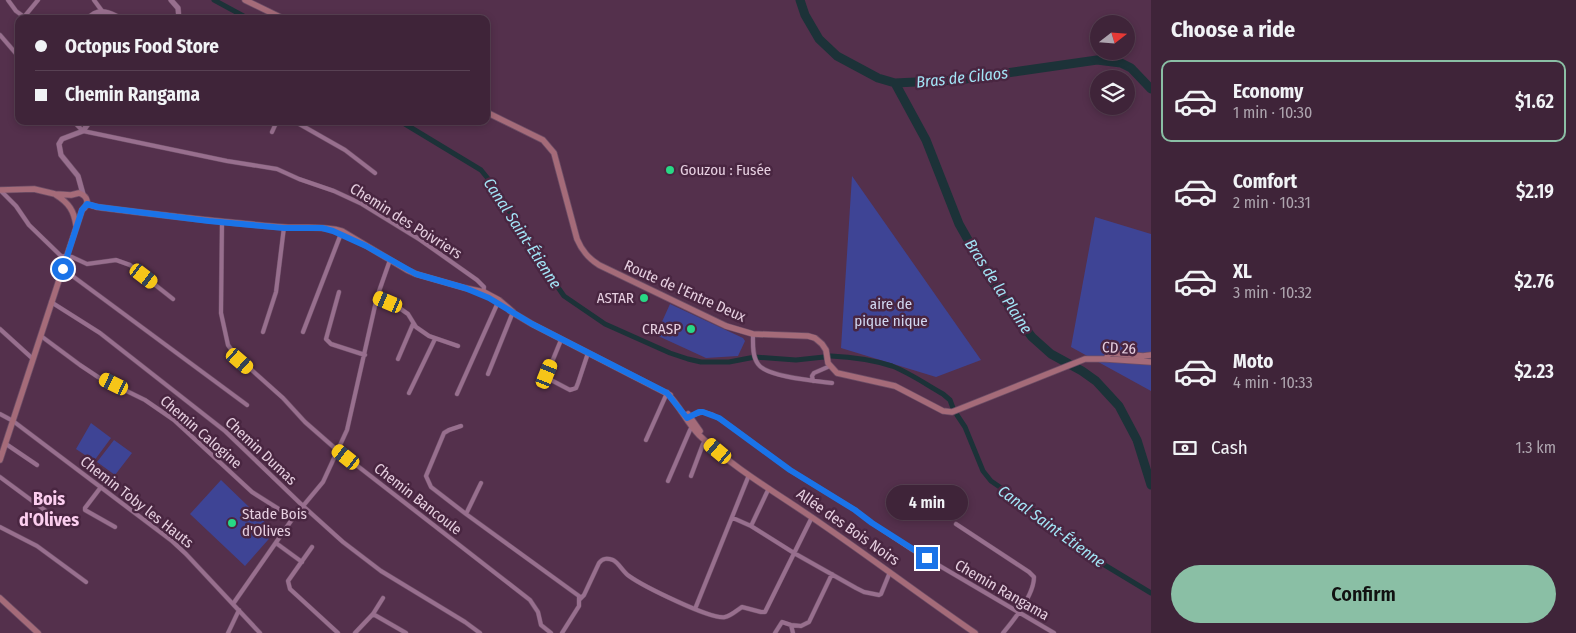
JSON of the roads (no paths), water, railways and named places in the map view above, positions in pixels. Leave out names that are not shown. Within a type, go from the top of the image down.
[{"type":"main road","points":[[245,0],[276,15]]},
{"type":"main road","name":"Route de l'Entre Deux","points":[[490,114],[543,140],[554,153],[577,239],[583,251],[591,260],[720,323],[753,334],[808,336],[815,338],[822,344],[829,364]]},
{"type":"main road","points":[[0,190],[34,189],[55,194],[84,194],[87,199],[87,204],[82,210],[0,460]]},
{"type":"main road","points":[[55,194],[69,204],[73,210],[77,227]]},
{"type":"main road","points":[[69,204],[69,199],[74,194]]},
{"type":"main road","name":"Allée des Bois Noirs","points":[[87,204],[98,207],[284,228],[333,228],[416,274],[484,294],[561,340],[676,398],[706,441]]},
{"type":"main road","points":[[73,210],[82,210]]},
{"type":"main road","points":[[1106,359],[1109,353],[1151,355]]},
{"type":"main road","name":"CD 26","points":[[829,364],[837,373],[895,386],[943,411],[952,412],[1085,359],[1151,362]]},
{"type":"main road","name":"Allée des Bois Noirs","points":[[688,417],[692,428],[749,475],[812,517],[976,633]]},
{"type":"main road","points":[[0,598],[38,633]]},
{"type":"street","points":[[8,0],[21,15]]},
{"type":"street","points":[[27,15],[38,0]]},
{"type":"street","points":[[94,0],[102,11],[112,15]]},
{"type":"street","points":[[171,0],[178,8],[179,15]]},
{"type":"street","points":[[92,15],[102,11]]},
{"type":"street","points":[[0,35],[15,52]]},
{"type":"street","points":[[77,125],[83,132]]},
{"type":"street","points":[[84,194],[78,176],[61,155],[59,144],[62,139],[83,132],[87,125]]},
{"type":"street","points":[[272,132],[275,125]]},
{"type":"street","points":[[301,125],[345,150],[375,173]]},
{"type":"street","name":"Chemin des Poivriers","points":[[83,132],[227,161],[277,169],[334,191],[362,204],[419,239],[481,283],[484,287],[484,294]]},
{"type":"street","points":[[74,194],[80,181]]},
{"type":"street","points":[[0,190],[16,206],[34,230],[61,256],[67,256],[87,264],[110,260],[130,265],[173,299]]},
{"type":"street","name":"Chemin Bancoule","points":[[222,221],[220,308],[228,345],[240,361],[283,398],[305,422],[337,450],[530,600],[538,612],[541,625],[551,633]]},
{"type":"street","points":[[263,332],[276,292],[284,228]]},
{"type":"street","points":[[303,332],[342,232]]},
{"type":"street","points":[[233,604],[293,518],[323,482],[347,430],[377,298],[390,260]]},
{"type":"street","points":[[63,269],[247,405]]},
{"type":"street","points":[[339,292],[326,339],[331,344],[364,355]]},
{"type":"street","points":[[377,298],[398,307],[408,314],[413,324],[435,339],[458,346]]},
{"type":"street","points":[[458,394],[497,301]]},
{"type":"street","name":"Chemin Dumas","points":[[51,302],[100,332],[113,345],[225,431],[343,542],[381,570],[480,633]]},
{"type":"street","points":[[488,374],[513,312]]},
{"type":"street","points":[[398,359],[413,324]]},
{"type":"street","points":[[0,329],[33,359]]},
{"type":"street","points":[[753,334],[755,357],[758,365],[762,368],[783,376],[832,383]]},
{"type":"street","name":"Chemin Calogine","points":[[41,336],[92,373],[145,400],[174,420],[252,492],[293,518]]},
{"type":"street","points":[[409,393],[435,339]]},
{"type":"street","points":[[561,340],[547,374],[551,380],[570,390],[576,388],[588,353]]},
{"type":"street","points":[[813,381],[812,376],[814,373],[829,364]]},
{"type":"street","points":[[646,440],[667,393]]},
{"type":"street","name":"Chemin Rangama","points":[[688,417],[703,412],[719,418],[790,470],[855,510],[903,544],[1054,633]]},
{"type":"street","name":"Chemin Toby les Hauts","points":[[0,414],[101,487],[186,554],[260,633]]},
{"type":"street","points":[[461,426],[451,428],[444,433],[426,476],[431,487],[577,594],[580,599]]},
{"type":"street","points":[[668,481],[692,428]]},
{"type":"street","points":[[691,476],[703,444],[706,441]]},
{"type":"street","points":[[6,444],[37,465]]},
{"type":"street","points":[[696,609],[749,475]]},
{"type":"street","points":[[0,477],[46,511]]},
{"type":"street","points":[[466,514],[481,483]]},
{"type":"street","points":[[101,487],[85,510],[115,527]]},
{"type":"street","points":[[751,526],[770,488]]},
{"type":"street","points":[[562,633],[579,606],[580,599],[584,595],[599,563],[602,559],[606,558],[615,561],[628,575],[647,587],[714,616],[725,617],[742,607],[765,612],[812,517]]},
{"type":"street","points":[[733,518],[751,526],[794,553],[864,592],[882,594],[890,572]]},
{"type":"street","points":[[956,524],[1032,574],[1034,578],[1020,613],[1003,633]]},
{"type":"street","points":[[0,527],[36,546],[86,582]]},
{"type":"street","points":[[276,543],[302,562]]},
{"type":"street","points":[[312,547],[288,581],[289,587],[338,633]]},
{"type":"street","points":[[775,633],[782,622],[801,626],[812,619],[832,574]]},
{"type":"street","points":[[356,633],[374,614],[383,598]]},
{"type":"street","points":[[228,633],[239,610]]},
{"type":"street","points":[[374,614],[406,633]]},
{"type":"street","points":[[790,625],[793,633]]},
{"type":"waterway","name":"Canal Saint-Étienne","points":[[214,0],[242,15]]},
{"type":"waterway","name":"Bras de Cilaos","points":[[800,0],[805,15],[819,39],[837,56],[878,78],[895,83],[958,80],[1097,60],[1121,63],[1131,68],[1151,89]]},
{"type":"waterway","name":"Bras de la Plaine","points":[[895,83],[926,140],[959,224],[989,277],[1032,337],[1051,354],[1096,381],[1119,406],[1137,440],[1151,485]]},
{"type":"waterway","name":"Canal Saint-Étienne","points":[[407,125],[481,170],[498,191],[525,240],[564,296],[605,324],[670,353],[701,362],[729,362],[755,357],[796,360],[824,357]]},
{"type":"waterway","name":"Canal Saint-Étienne","points":[[831,356],[870,360],[892,366],[943,394],[950,400],[953,408]]},
{"type":"waterway","name":"Canal Saint-Étienne","points":[[957,415],[965,427],[983,471],[991,481],[1039,514],[1065,537],[1098,561],[1151,593]]},
{"type":"place","name":"Gouzou : Fusée","points":[[670,170]]},
{"type":"place","name":"ASTAR","points":[[644,298]]},
{"type":"place","name":"CRASP","points":[[691,329]]},
{"type":"place","name":"Stade Bois d'Olives","points":[[232,523]]},
{"type":"district","name":"Bois d'Olives","points":[[49,509]]},
{"type":"park label","name":"aire de pique nique","points":[[891,312]]}]
